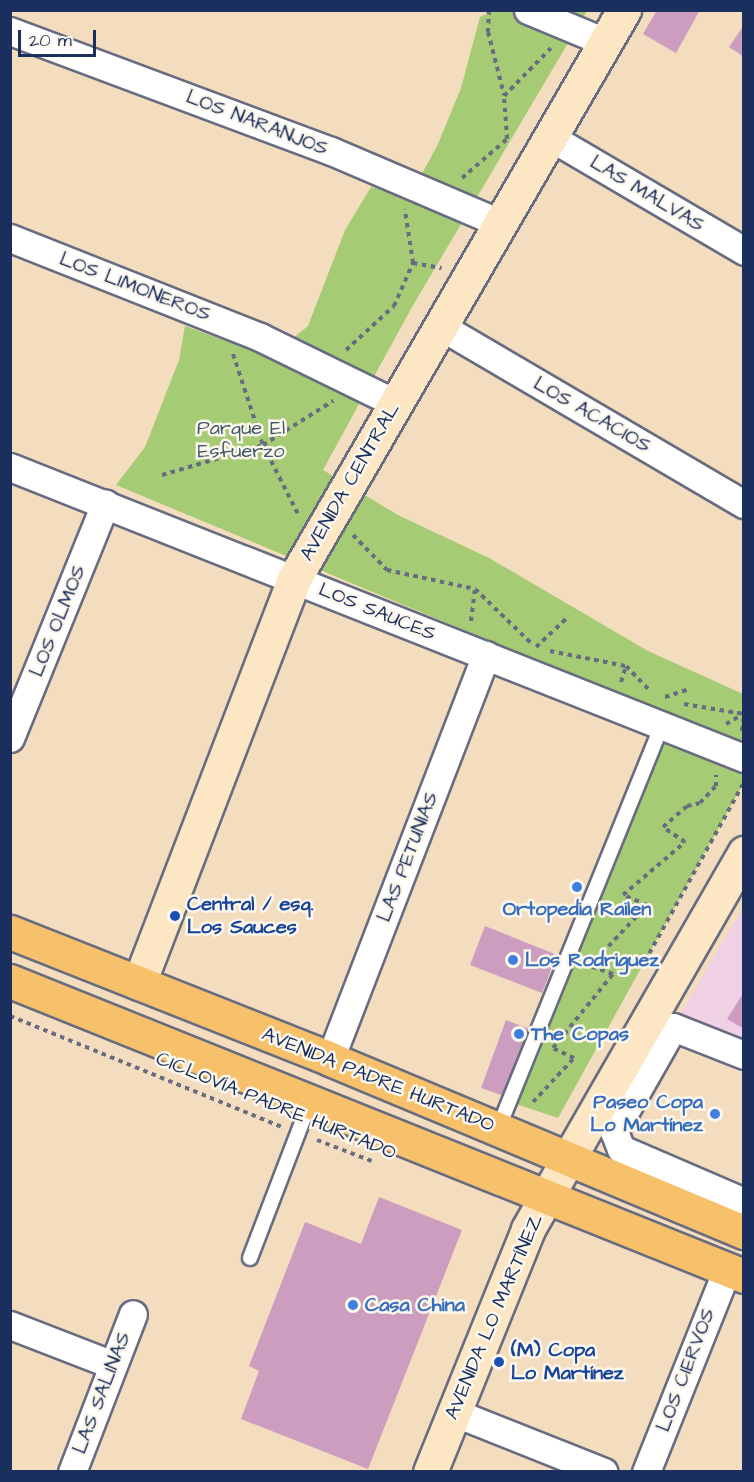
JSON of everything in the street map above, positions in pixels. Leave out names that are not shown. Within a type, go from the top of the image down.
[{"type":"main road","name":"AVENIDA CENTRAL","points":[[139,983],[294,579],[624,10]]},
{"type":"main road","name":"AVENIDA LO MARTÍNEZ","points":[[430,1472],[528,1229],[566,1157],[744,853]]},
{"type":"main road","name":"AVENIDA PADRE HURTADO","points":[[10,932],[330,1059],[744,1232]]},
{"type":"main road","points":[[10,981],[735,1272]]},
{"type":"main road","points":[[89,1013],[120,1001],[139,983]]},
{"type":"street","points":[[528,10],[605,42]]},
{"type":"street","name":"LOS NARANJOS","points":[[10,31],[400,179],[500,223]]},
{"type":"street","name":"LAS MALVAS","points":[[550,137],[744,251]]},
{"type":"street","name":"LOS LIMONEROS","points":[[10,238],[223,321],[326,368]]},
{"type":"street","name":"LOS ACACIOS","points":[[440,326],[744,504]]},
{"type":"street","points":[[326,368],[396,403]]},
{"type":"street","name":"LOS SAUCES","points":[[10,467],[486,656],[663,709],[744,758]]},
{"type":"street","name":"LOS OLMOS","points":[[10,738],[105,504]]},
{"type":"street","name":"LAS PETUNIAS","points":[[330,1059],[486,656]]},
{"type":"street","points":[[744,1055],[673,1027],[614,1131],[621,1149],[744,1202]]},
{"type":"street","name":"LOS CIERVOS","points":[[646,1472],[735,1272]]},
{"type":"street","name":"LAS SALINAS","points":[[72,1472],[133,1314]]},
{"type":"street","points":[[10,1325],[113,1365]]},
{"type":"street","points":[[453,1412],[604,1472]]},
{"type":"lane","points":[[498,1129],[663,709]]},
{"type":"lane","points":[[250,1258],[310,1102]]},
{"type":"path","points":[[441,196],[507,139],[504,96],[488,32],[489,10]]},
{"type":"path","points":[[504,96],[570,28]]},
{"type":"path","points":[[326,368],[394,306],[413,263],[400,179]]},
{"type":"path","points":[[223,321],[263,445],[314,544]]},
{"type":"path","points":[[162,475],[263,445],[359,384]]},
{"type":"path","points":[[332,513],[387,570],[475,589],[536,648],[626,666],[663,709],[688,689]]},
{"type":"path","points":[[536,648],[569,616]]},
{"type":"path","points":[[680,703],[744,714]]},
{"type":"path","points":[[532,1102],[574,1058],[553,1048],[613,974],[590,966],[647,905],[623,895],[685,842],[663,827],[687,806],[700,804],[716,786],[716,771]]},
{"type":"path","name":"CICLOVÍA PADRE HURTADO","points":[[10,1016],[298,1133],[384,1165]]},
{"type":"shaded area","points":[[743,907],[743,1055],[673,1027]]},
{"type":"green space","name":"Parque El Esfuerzo","points":[[493,11],[587,11],[412,307],[323,470],[398,515],[489,558],[648,651],[743,694],[743,784],[558,1118],[513,1103],[668,715],[116,485],[145,447],[179,360],[185,326],[270,357],[308,326],[345,230],[371,187],[411,194],[438,144],[461,88],[480,17]]},
{"type":"building","points":[[657,10],[700,10],[676,53],[643,34]]},
{"type":"building","points":[[744,25],[744,57],[729,47]]},
{"type":"building","name":"Los Rodriguez","points":[[485,926],[557,955],[542,993],[470,965]]},
{"type":"building","points":[[744,992],[744,1029],[727,1019]]},
{"type":"building","points":[[506,1020],[532,1030],[507,1097],[481,1088]]},
{"type":"building","name":"Casa China","points":[[379,1197],[462,1230],[368,1469],[241,1419],[259,1371],[249,1366],[305,1222],[361,1244]]},
{"type":"place","name":"Ortopedia Railen","points":[[577,887]]},
{"type":"place","name":"Central / esq. Los Sauces","points":[[175,916]]},
{"type":"place","name":"Los Rodriguez","points":[[513,960]]},
{"type":"place","name":"The Copas","points":[[519,1034]]},
{"type":"place","name":"Paseo Copa Lo Martínez","points":[[715,1114]]},
{"type":"place","name":"Casa China","points":[[353,1305]]},
{"type":"place","name":"(M) Copa Lo Martínez","points":[[499,1362]]}]
